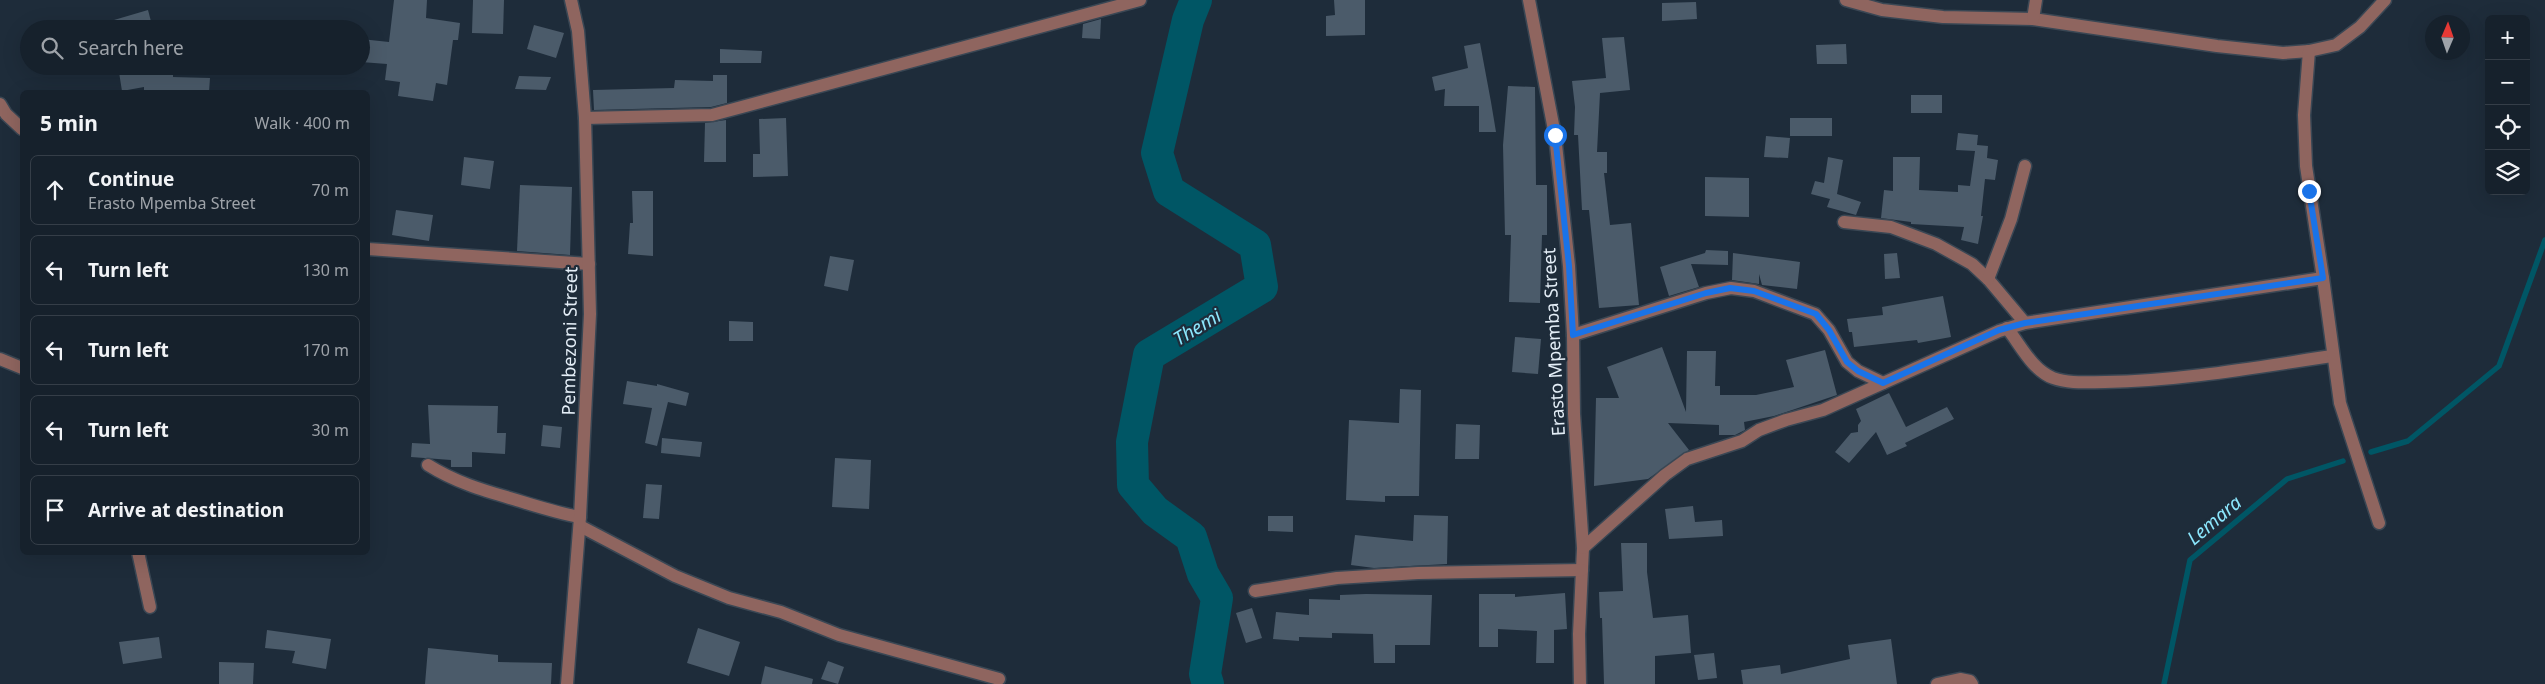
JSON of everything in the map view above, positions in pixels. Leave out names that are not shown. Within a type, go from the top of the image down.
[{"type":"street","name":"Pembezoni Street","points":[[567,684],[580,522],[590,314],[585,118],[578,31],[571,0]]},
{"type":"street","points":[[585,118],[712,115],[1140,0]]},
{"type":"street","name":"Erasto Mpemba Street","points":[[1529,0],[1555,135],[1569,266],[1573,335],[1574,414],[1583,548],[1579,634],[1580,684]]},
{"type":"street","points":[[1846,0],[1882,10],[1943,17],[2033,19],[2217,46],[2283,53],[2309,51],[2336,45],[2360,27],[2385,0]]},
{"type":"street","points":[[2033,19],[2036,0]]},
{"type":"street","points":[[2309,51],[2304,115],[2306,166],[2323,278],[2332,356],[2340,403],[2379,523]]},
{"type":"street","points":[[0,104],[6,114],[20,127]]},
{"type":"street","points":[[1988,279],[2011,219],[2025,166]]},
{"type":"street","points":[[1844,222],[1892,227],[1936,244],[1972,264],[1988,279],[2025,323]]},
{"type":"street","points":[[370,249],[589,264]]},
{"type":"street","points":[[1583,548],[1665,475],[1687,460],[1742,441],[1759,430],[1786,420],[1823,410],[2007,328],[2025,323],[2323,278]]},
{"type":"street","points":[[1573,335],[1706,293],[1730,288],[1754,291],[1816,314],[1829,330],[1847,362],[1858,371],[1883,383]]},
{"type":"street","points":[[2007,328],[2038,369],[2052,378],[2071,382],[2133,381],[2240,370],[2332,356]]},
{"type":"street","points":[[0,359],[20,367]]},
{"type":"street","points":[[428,465],[470,487],[557,513],[580,522],[675,576],[729,598],[781,612],[839,635],[999,679]]},
{"type":"street","points":[[139,555],[150,607]]},
{"type":"street","points":[[1255,591],[1337,578],[1400,574],[1582,570]]},
{"type":"street","points":[[1937,684],[1960,679],[1970,681],[1972,684]]},
{"type":"building","points":[[394,0],[427,0],[426,18],[460,23],[458,40],[453,40],[447,85],[436,83],[433,101],[398,96],[400,82],[385,80],[387,64],[370,63],[370,40],[389,42]]},
{"type":"building","points":[[473,0],[504,0],[503,34],[472,33]]},
{"type":"building","points":[[1334,0],[1365,0],[1365,35],[1326,36],[1326,16],[1335,15]]},
{"type":"building","points":[[1696,2],[1697,19],[1662,21],[1662,3]]},
{"type":"building","points":[[148,10],[151,20],[114,20]]},
{"type":"building","points":[[1101,19],[1100,39],[1082,38],[1083,24]]},
{"type":"building","points":[[534,25],[564,33],[556,58],[527,49]]},
{"type":"building","points":[[1624,37],[1630,90],[1600,93],[1597,152],[1607,152],[1607,173],[1604,173],[1610,225],[1631,223],[1639,305],[1599,308],[1589,210],[1582,210],[1578,135],[1574,135],[1575,107],[1572,81],[1606,78],[1602,38]]},
{"type":"building","points":[[1480,43],[1496,132],[1479,132],[1479,106],[1444,106],[1445,89],[1435,91],[1432,77],[1468,68],[1464,46]]},
{"type":"building","points":[[1846,44],[1847,64],[1817,64],[1816,45]]},
{"type":"building","points":[[720,49],[762,51],[761,63],[720,63]]},
{"type":"building","points":[[119,75],[173,75],[173,77],[210,78],[209,90],[144,90],[144,87],[122,90]]},
{"type":"building","points":[[713,75],[727,75],[727,103],[711,107],[594,110],[593,90],[674,88],[675,80],[713,81]]},
{"type":"building","points":[[519,76],[551,77],[546,90],[515,89]]},
{"type":"building","points":[[1508,86],[1535,87],[1536,185],[1547,185],[1547,235],[1542,235],[1540,303],[1509,302],[1511,235],[1505,235],[1503,145]]},
{"type":"building","points":[[1911,95],[1942,95],[1942,113],[1911,113]]},
{"type":"building","points":[[786,118],[788,176],[753,177],[753,154],[760,154],[759,119]]},
{"type":"building","points":[[1790,118],[1832,118],[1832,136],[1790,136]]},
{"type":"building","points":[[726,120],[726,162],[704,162],[705,123]]},
{"type":"building","points":[[1958,133],[1978,135],[1977,145],[1988,146],[1987,158],[1998,160],[1995,180],[1985,179],[1981,216],[1983,216],[1978,244],[1961,240],[1964,227],[1911,224],[1911,222],[1881,218],[1884,190],[1893,191],[1893,157],[1920,157],[1919,190],[1958,192],[1958,185],[1970,186],[1975,151],[1956,150]]},
{"type":"building","points":[[1766,136],[1790,138],[1788,158],[1764,157]]},
{"type":"building","points":[[464,157],[494,161],[490,189],[461,185]]},
{"type":"building","points":[[1828,157],[1843,160],[1837,194],[1861,202],[1856,215],[1827,207],[1830,199],[1811,194],[1815,181],[1824,183]]},
{"type":"building","points":[[1705,177],[1749,178],[1749,217],[1705,216]]},
{"type":"building","points":[[520,185],[572,187],[570,255],[517,251]]},
{"type":"building","points":[[632,191],[653,191],[653,256],[628,254],[630,223],[633,223]]},
{"type":"building","points":[[396,210],[433,215],[429,241],[392,235]]},
{"type":"building","points":[[1706,250],[1728,251],[1728,265],[1691,264],[1699,287],[1669,296],[1660,267],[1705,253]]},
{"type":"building","points":[[1733,253],[1800,262],[1797,289],[1762,285],[1759,274],[1759,284],[1732,280]]},
{"type":"building","points":[[1897,253],[1900,278],[1885,279],[1884,254]]},
{"type":"building","points":[[830,256],[854,260],[848,291],[824,286]]},
{"type":"building","points":[[1943,296],[1951,337],[1918,343],[1917,340],[1854,347],[1852,332],[1849,332],[1847,319],[1883,315],[1882,307]]},
{"type":"building","points":[[729,321],[753,322],[753,341],[729,341]]},
{"type":"building","points":[[1515,337],[1541,339],[1538,374],[1512,372]]},
{"type":"building","points":[[1662,347],[1686,412],[1687,351],[1716,351],[1715,386],[1720,386],[1720,395],[1756,395],[1794,387],[1786,360],[1825,350],[1837,395],[1774,416],[1744,422],[1745,430],[1735,435],[1719,435],[1719,425],[1668,423],[1689,450],[1648,479],[1594,486],[1596,398],[1619,398],[1607,367]]},
{"type":"building","points":[[627,381],[657,386],[657,384],[689,393],[686,406],[668,402],[657,446],[645,443],[652,408],[623,404]]},
{"type":"building","points":[[1400,389],[1421,390],[1419,496],[1385,496],[1385,502],[1346,500],[1349,420],[1399,423]]},
{"type":"building","points":[[1889,393],[1906,427],[1947,407],[1954,419],[1905,443],[1907,446],[1887,455],[1876,432],[1849,463],[1835,452],[1851,433],[1858,432],[1858,425],[1861,421],[1856,409]]},
{"type":"building","points":[[428,405],[498,406],[497,433],[506,433],[505,454],[472,452],[472,467],[451,467],[451,460],[411,457],[412,443],[430,444]]},
{"type":"building","points":[[1456,424],[1480,425],[1479,459],[1455,459]]},
{"type":"building","points":[[543,425],[562,427],[560,448],[541,446]]},
{"type":"building","points":[[662,438],[702,442],[700,457],[661,453]]},
{"type":"building","points":[[835,458],[871,460],[869,509],[832,507]]},
{"type":"building","points":[[646,484],[662,485],[659,519],[643,518]]},
{"type":"building","points":[[1693,506],[1695,522],[1722,520],[1723,536],[1669,539],[1665,509]]},
{"type":"building","points":[[1414,515],[1448,516],[1447,564],[1374,568],[1351,565],[1355,535],[1413,541]]},
{"type":"building","points":[[1268,516],[1293,516],[1293,532],[1268,531]]},
{"type":"building","points":[[1621,543],[1647,543],[1647,572],[1653,618],[1688,615],[1691,653],[1655,656],[1655,684],[1604,684],[1602,618],[1600,618],[1599,592],[1623,591]]},
{"type":"building","points":[[1565,593],[1567,629],[1554,630],[1554,663],[1536,663],[1537,631],[1498,629],[1498,647],[1479,647],[1479,594],[1515,594],[1515,597]]},
{"type":"building","points":[[1340,595],[1432,595],[1430,645],[1395,645],[1395,663],[1374,663],[1373,634],[1332,633],[1332,638],[1299,637],[1299,641],[1273,639],[1276,612],[1309,615],[1309,599],[1340,600]]},
{"type":"building","points":[[1252,608],[1262,638],[1246,643],[1236,613]]},
{"type":"building","points":[[698,628],[740,642],[729,676],[687,663]]},
{"type":"building","points":[[267,630],[331,639],[326,669],[292,663],[295,651],[265,648]]},
{"type":"building","points":[[159,637],[162,658],[123,664],[119,642]]},
{"type":"building","points":[[1891,639],[1897,684],[1743,684],[1741,670],[1780,665],[1781,674],[1850,659],[1848,645]]},
{"type":"building","points":[[428,648],[498,655],[498,662],[552,663],[551,684],[425,684]]},
{"type":"building","points":[[1714,653],[1717,678],[1698,680],[1694,655]]},
{"type":"building","points":[[828,661],[844,667],[838,684],[821,679]]},
{"type":"building","points":[[219,662],[254,663],[253,684],[219,684]]},
{"type":"building","points":[[765,666],[813,679],[812,684],[761,684]]},
{"type":"waterway","name":"Themi","points":[[1196,0],[1188,20],[1157,153],[1169,191],[1255,245],[1262,287],[1149,355],[1132,442],[1133,485],[1155,511],[1191,537],[1203,574],[1217,598],[1205,674],[1208,684]]},
{"type":"waterway","name":"Lemara","points":[[2371,452],[2408,441],[2499,366],[2545,240]]},
{"type":"waterway","name":"Lemara","points":[[2164,684],[2190,560],[2287,479],[2343,461]]},
{"type":"route","points":[[1555,135],[1569,266],[1573,335],[1706,293],[1730,288],[1754,291],[1816,314],[1829,330],[1847,362],[1858,371],[1883,383],[1945,357],[1999,330],[2025,323],[2323,278],[2309,191]]}]
